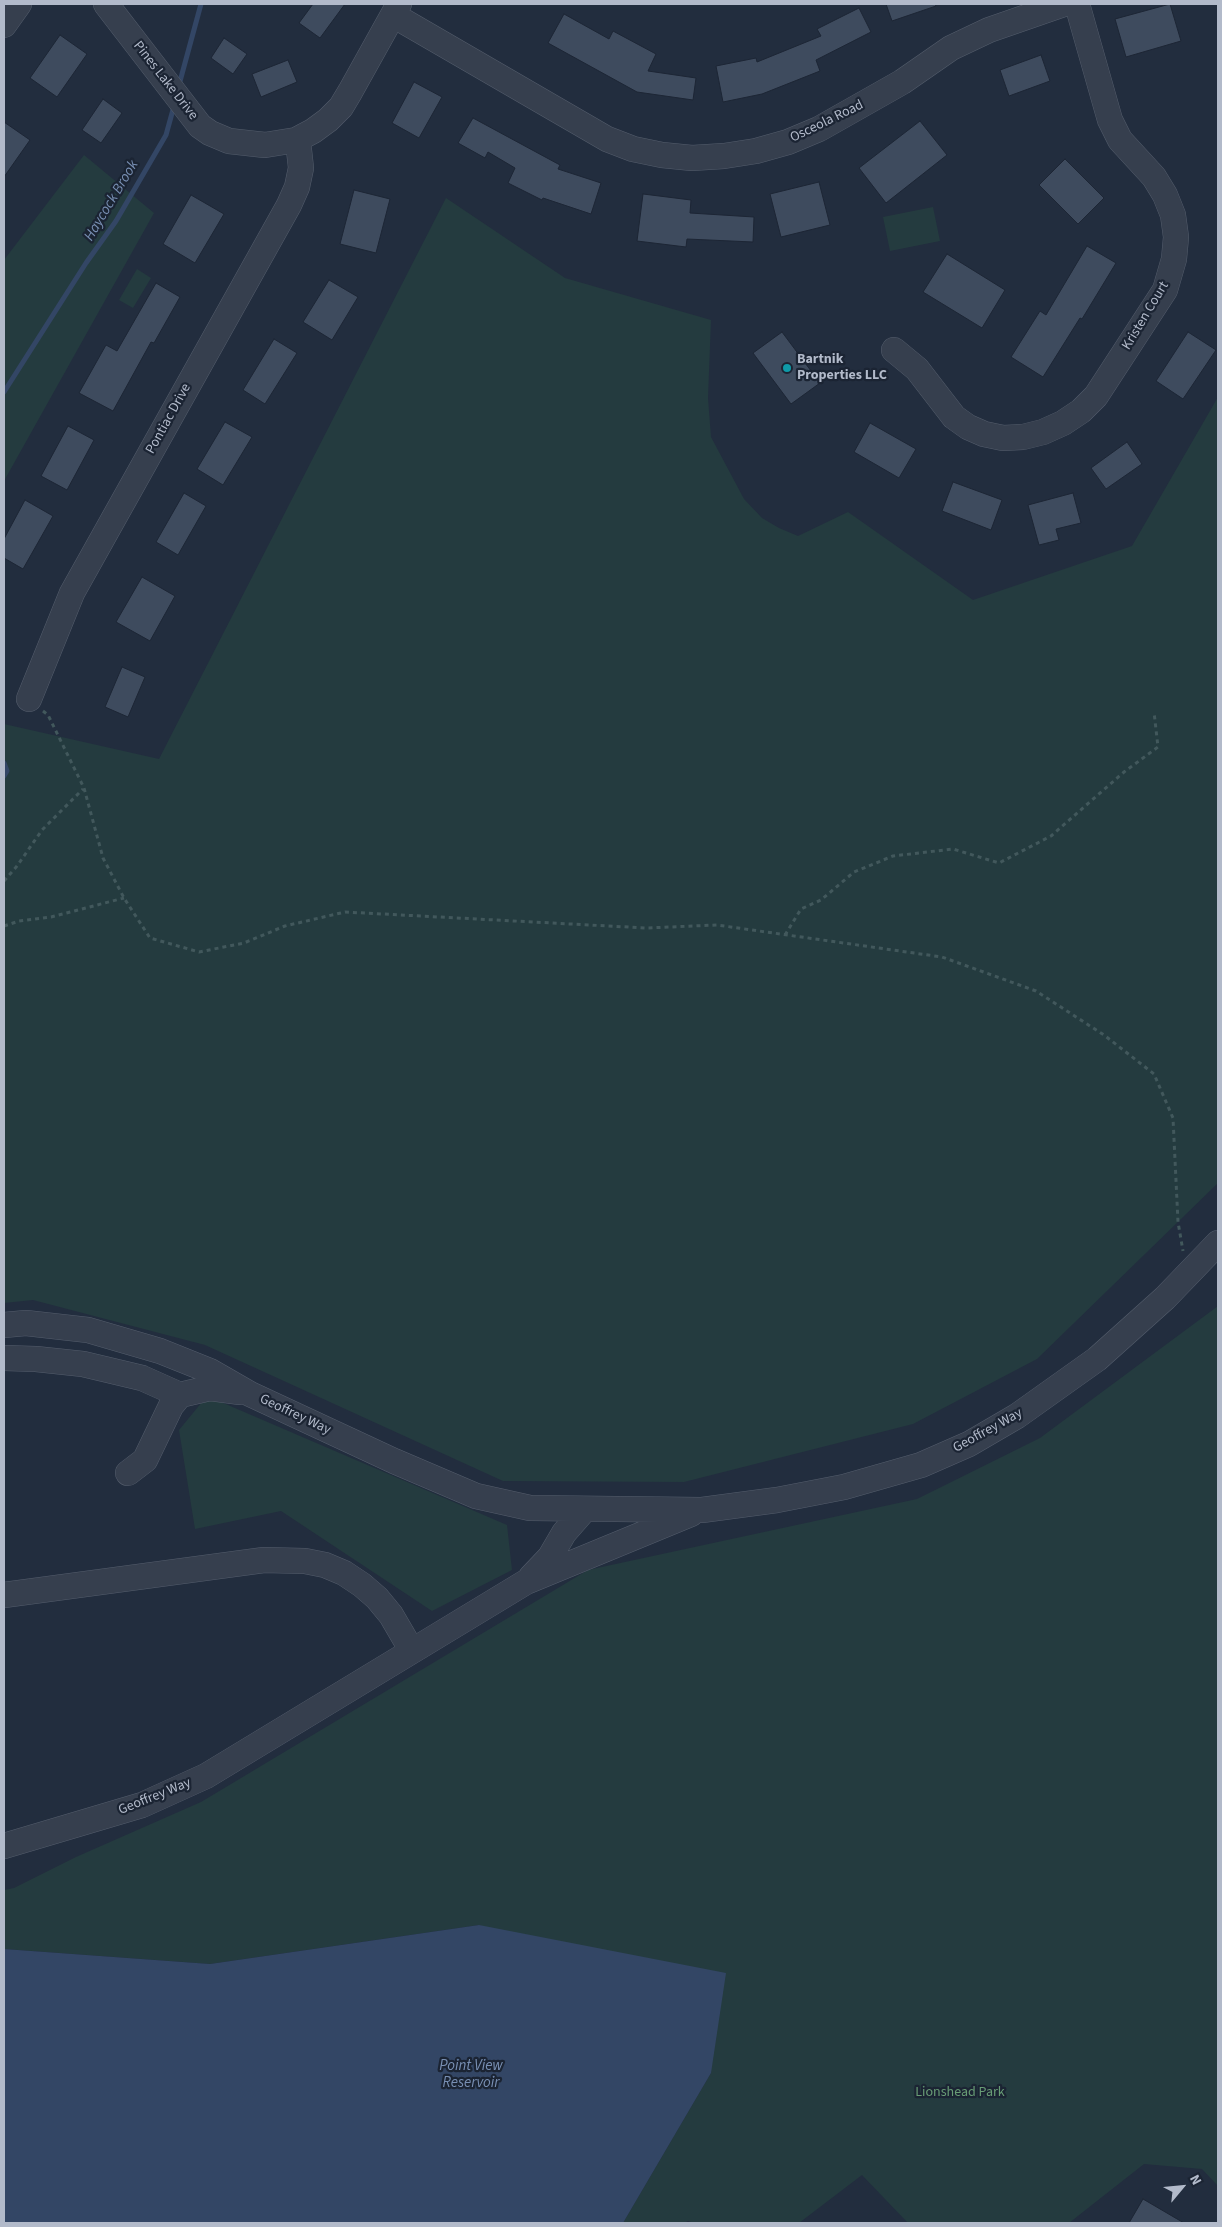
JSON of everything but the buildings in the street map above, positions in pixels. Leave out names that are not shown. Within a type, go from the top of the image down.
[{"type":"street","points":[[4,25],[19,4]]},
{"type":"street","name":"Pines Lake Drive","points":[[106,4],[200,126],[229,140],[265,144],[296,140]]},
{"type":"street","name":"Osceola Road","points":[[396,10],[607,138],[633,149],[662,155],[692,158],[756,151],[788,142],[819,130],[902,82],[951,48],[1005,24],[1064,4]]},
{"type":"street","name":"Kristen Court","points":[[894,350],[917,369],[954,416],[968,427],[993,436],[1023,437],[1044,432],[1063,423],[1081,411],[1096,396],[1165,290],[1174,260],[1176,237],[1173,215],[1165,195],[1154,177],[1120,140],[1110,120],[1077,4]]},
{"type":"street","points":[[296,140],[313,132],[341,107],[396,10]]},
{"type":"street","name":"Pontiac Drive","points":[[29,699],[72,593],[289,205],[297,187],[301,168],[296,140]]},
{"type":"street","name":"Geoffrey Way","points":[[4,1325],[26,1324],[88,1330],[160,1351],[210,1371],[250,1394],[394,1461],[476,1496],[530,1508],[702,1510],[777,1500],[844,1487],[921,1465],[970,1444],[1017,1416],[1097,1359],[1165,1298],[1218,1243]]},
{"type":"street","points":[[4,1358],[83,1364],[142,1378],[180,1395],[210,1388],[250,1394]]},
{"type":"street","points":[[128,1472],[145,1460],[171,1406],[180,1395]]},
{"type":"street","name":"Geoffrey Way","points":[[526,1582],[550,1557],[564,1533],[585,1509]]},
{"type":"street","name":"Geoffrey Way","points":[[4,1846],[142,1806],[206,1776],[526,1582],[702,1510]]},
{"type":"street","points":[[4,1594],[264,1560],[305,1560],[338,1570],[362,1585],[377,1598],[391,1615],[412,1651]]},
{"type":"path","points":[[29,699],[48,715],[84,788],[104,858],[124,898],[150,938],[199,952],[244,943],[285,926],[346,912],[646,928],[717,926],[942,957],[1036,991],[1104,1035],[1154,1074],[1173,1118],[1178,1222],[1182,1249],[1195,1266]]},
{"type":"path","points":[[785,935],[801,908],[821,900],[854,872],[894,856],[953,849],[999,863],[1050,836],[1124,772],[1158,747],[1154,712]]},
{"type":"path","points":[[4,881],[42,830],[84,788]]},
{"type":"path","points":[[4,926],[19,921],[51,917],[124,898]]},
{"type":"green space","points":[[84,155],[154,213],[4,481],[4,260]]},
{"type":"green space","points":[[446,198],[565,278],[711,320],[708,398],[711,437],[744,499],[762,518],[798,536],[848,512],[973,600],[1132,546],[1218,397],[1218,1183],[1037,1359],[913,1424],[684,1482],[503,1481],[205,1345],[33,1300],[4,1303],[4,724],[159,759]]},
{"type":"green space","points":[[933,207],[940,241],[890,251],[883,217]]},
{"type":"green space","points":[[137,269],[151,278],[133,308],[119,300]]},
{"type":"green space","name":"Lionshead Park","points":[[1218,1306],[1218,2186],[1202,2169],[1144,2164],[1069,2223],[908,2223],[862,2175],[799,2223],[694,2223],[688,2221],[684,2223],[623,2223],[711,2073],[479,1925],[210,1964],[4,1949],[4,1890],[14,1888],[76,1857],[201,1802],[588,1570],[917,1499],[1040,1438]]},
{"type":"green space","points":[[207,1396],[507,1525],[512,1570],[432,1611],[281,1511],[195,1529],[179,1430]]},
{"type":"water","name":"Point View Reservoir","points":[[479,1925],[726,1973],[711,2073],[623,2223],[4,2223],[4,1949],[210,1964]]},
{"type":"waterway","name":"Haycock Brook","points":[[179,85],[201,4]]},
{"type":"waterway","name":"Haycock Brook","points":[[4,392],[86,263],[116,221],[166,135],[174,106]]},
{"type":"waterway","name":"Haycock Brook","points":[[4,763],[7,771],[4,776]]},
{"type":"place","name":"Bartnik Properties LLC","points":[[787,368]]}]
